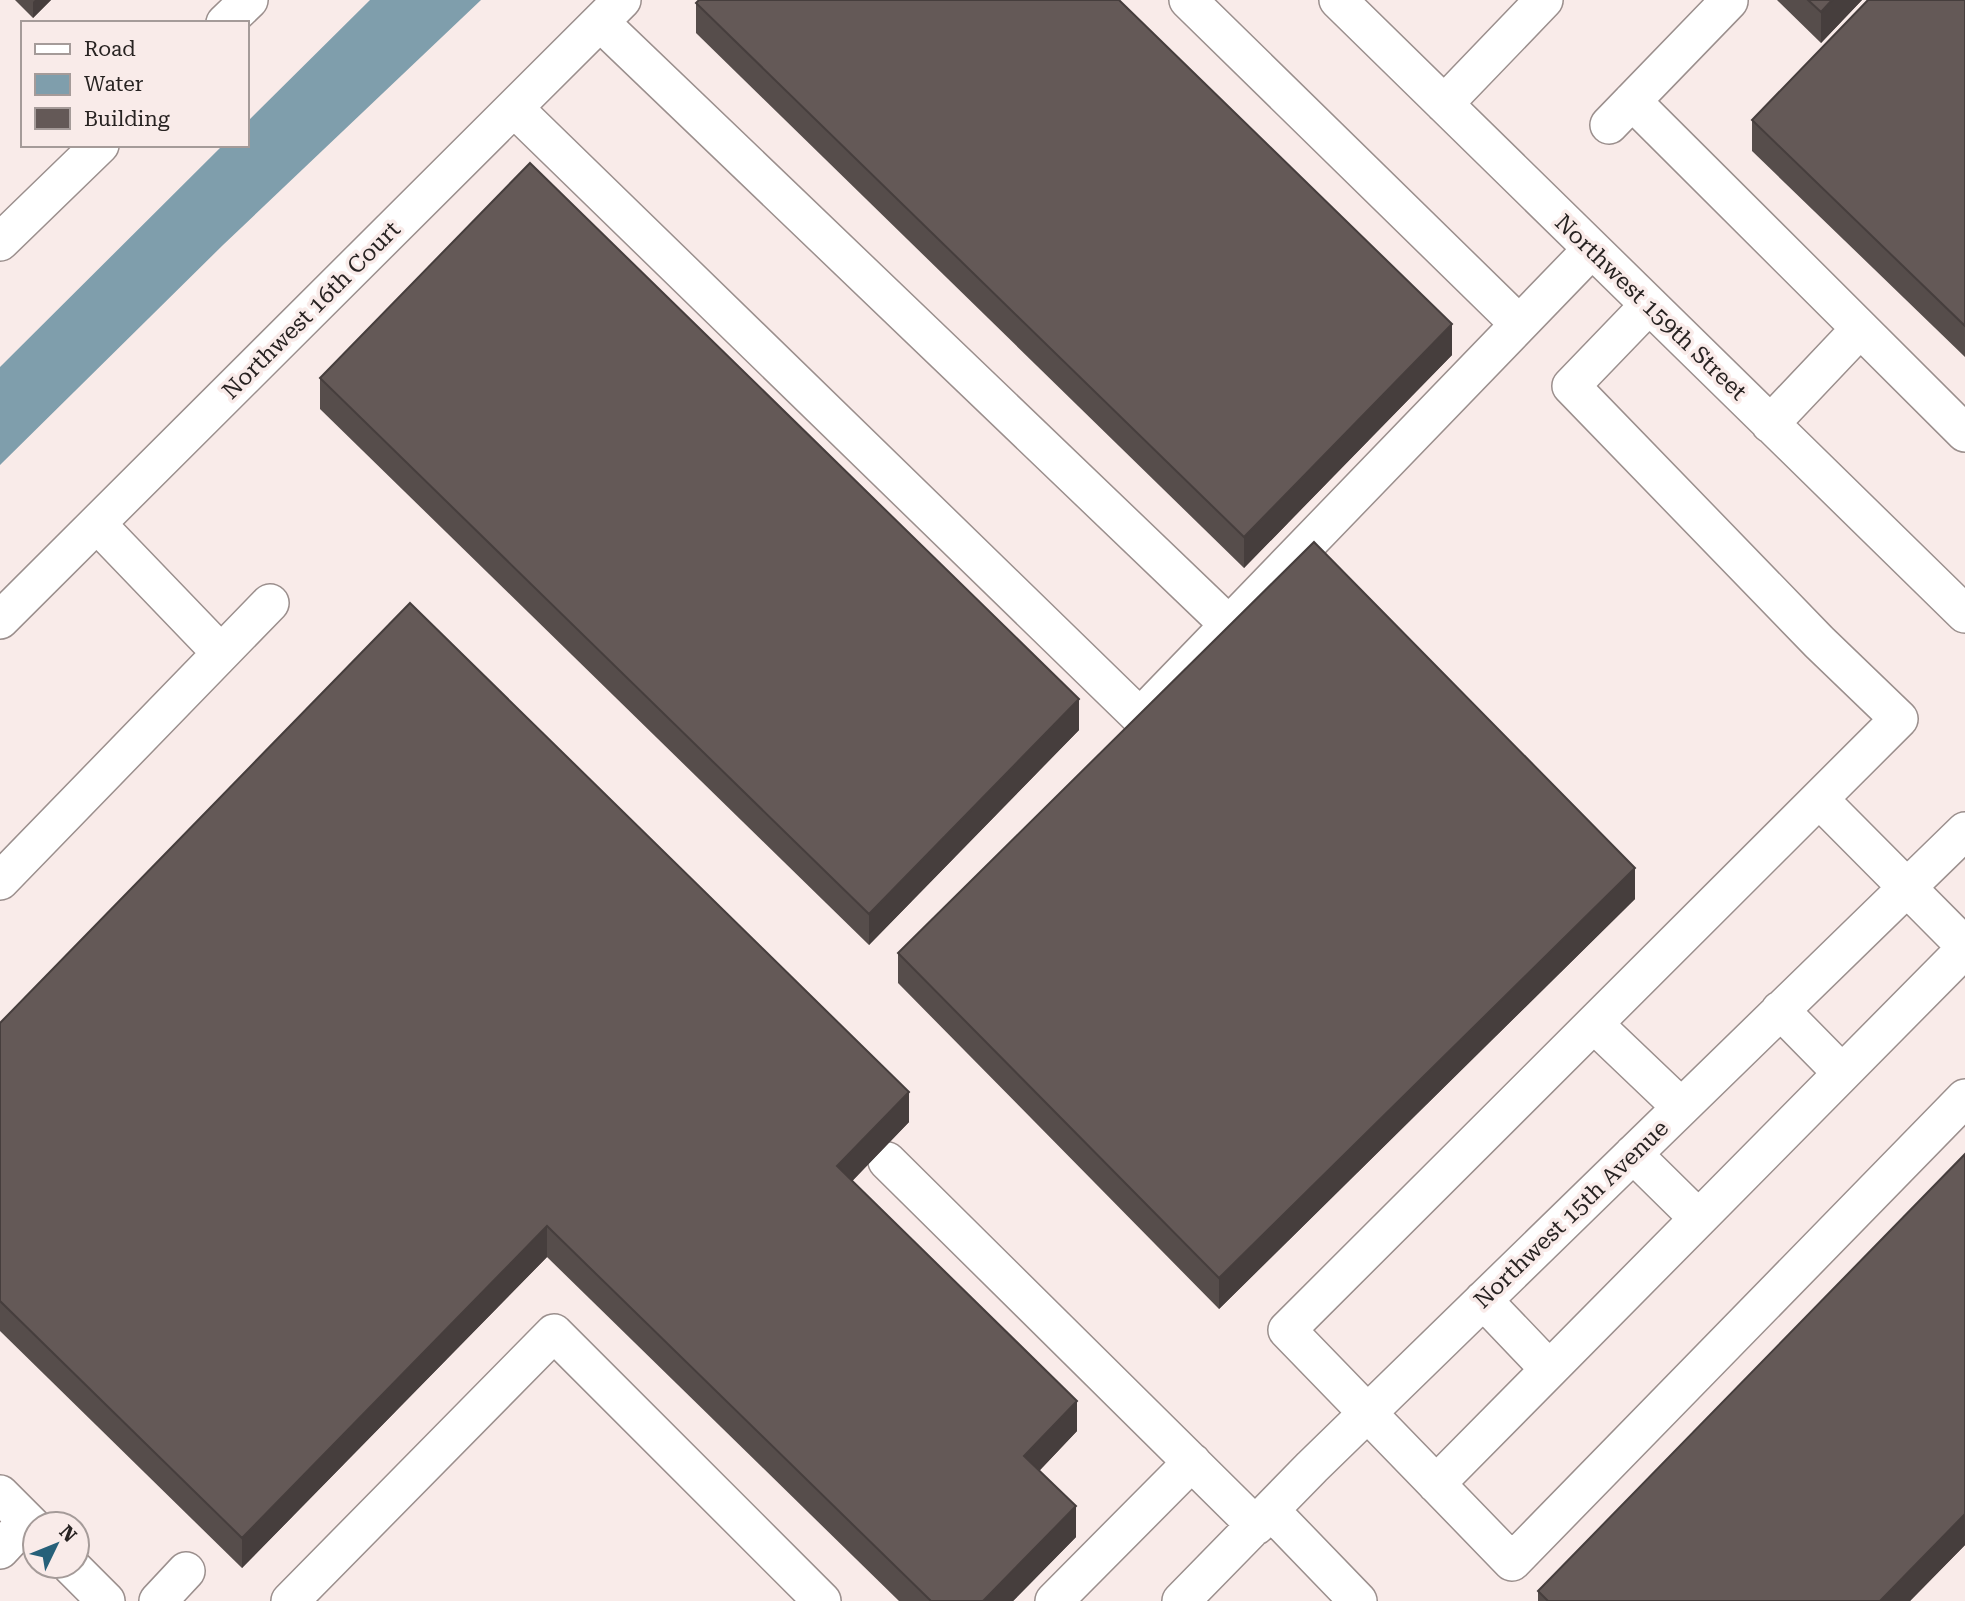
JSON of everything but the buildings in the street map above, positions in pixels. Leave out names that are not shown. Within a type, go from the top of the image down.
[{"type":"street","points":[[227,21],[249,0]]},
{"type":"street","points":[[1188,0],[1520,324]]},
{"type":"street","name":"Northwest 159th Street","points":[[1338,0],[1965,614]]},
{"type":"street","points":[[1444,104],[1544,0]]},
{"type":"street","points":[[1729,1],[1620,113],[1860,329],[1965,433]]},
{"type":"street","points":[[611,11],[1229,625]]},
{"type":"street","name":"Northwest 16th Court","points":[[0,620],[611,11]]},
{"type":"street","points":[[514,108],[1140,717],[1592,249]]},
{"type":"street","points":[[0,242],[98,147]]},
{"type":"street","points":[[1649,305],[1571,386],[1819,642],[1899,719],[1287,1330],[1513,1562],[1965,1098]]},
{"type":"street","points":[[1770,424],[1860,329]]},
{"type":"street","points":[[97,524],[221,653]]},
{"type":"street","points":[[0,881],[271,603]]},
{"type":"street","points":[[1436,1484],[1965,947],[1820,800]]},
{"type":"street","name":"Northwest 15th Avenue","points":[[1181,1601],[1483,1300],[1965,831]]},
{"type":"street","points":[[1780,1010],[1842,1073]]},
{"type":"street","points":[[1595,1025],[1681,1107]]},
{"type":"street","points":[[1633,1154],[1698,1218]]},
{"type":"street","points":[[887,1161],[1192,1462],[1263,1518],[1358,1601]]},
{"type":"street","points":[[1483,1300],[1549,1369]]},
{"type":"street","points":[[290,1601],[554,1333],[822,1601]]},
{"type":"street","points":[[1054,1601],[1192,1462]]},
{"type":"street","points":[[0,1494],[21,1515]]},
{"type":"street","points":[[0,1550],[21,1533]]},
{"type":"street","points":[[158,1601],[186,1571]]},
{"type":"street","points":[[85,1580],[106,1601]]},
{"type":"water","points":[[370,0],[481,0],[223,245],[0,465],[0,367],[221,147],[248,147],[248,121]]}]
